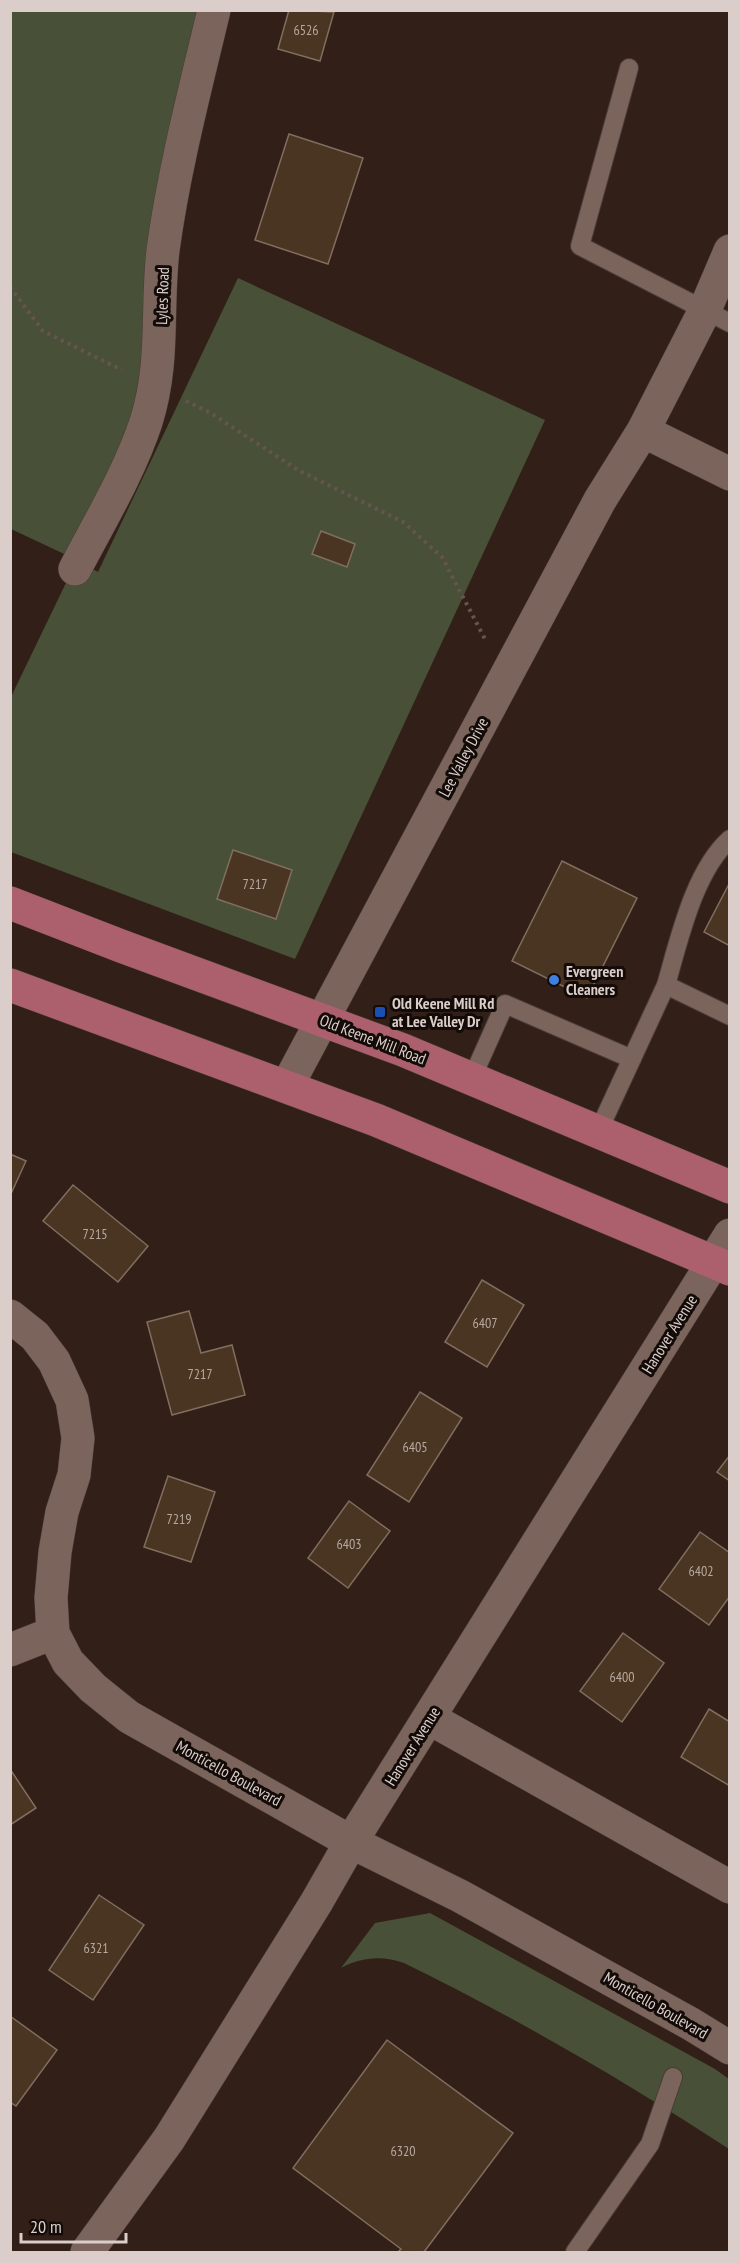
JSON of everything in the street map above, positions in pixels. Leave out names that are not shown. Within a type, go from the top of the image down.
[{"type":"main road","name":"Old Keene Mill Road","points":[[10,903],[323,1019],[472,1078],[729,1187]]},
{"type":"main road","points":[[10,985],[287,1086],[724,1255]]},
{"type":"street","name":"Lyles Road","points":[[75,569],[132,458],[146,421],[155,386],[160,350],[163,254],[171,192],[214,10]]},
{"type":"street","name":"Lee Valley Drive","points":[[287,1086],[600,500],[717,317],[729,251]]},
{"type":"street","points":[[643,431],[729,474]]},
{"type":"street","name":"Hanover Avenue","points":[[87,2253],[169,2139],[316,1903],[351,1842],[724,1255]]},
{"type":"street","name":"Monticello Boulevard","points":[[10,1316],[34,1336],[54,1360],[72,1400],[78,1438],[74,1475],[62,1512],[55,1552],[51,1598],[53,1632],[68,1662],[93,1688],[129,1717],[351,1842],[460,1896],[681,2018],[729,2048]]},
{"type":"street","points":[[10,1650],[53,1632]]},
{"type":"street","points":[[429,1718],[729,1887]]},
{"type":"lane","points":[[628,68],[580,246],[717,317]]},
{"type":"lane","points":[[598,1132],[666,985],[688,908],[717,850],[729,839]]},
{"type":"lane","points":[[666,985],[729,1016]]},
{"type":"lane","points":[[472,1078],[505,1004],[632,1059]]},
{"type":"lane","points":[[575,2253],[650,2144],[673,2077]]},
{"type":"path","points":[[10,287],[43,331],[209,412],[298,470],[403,522],[442,557],[506,677]]},
{"type":"green space","points":[[11,11],[208,11],[156,237],[168,369],[77,560],[11,529]]},
{"type":"green space","points":[[238,278],[545,420],[295,959],[11,852],[10,699],[77,560],[98,572]]},
{"type":"green space","points":[[430,1913],[715,2069],[729,2079],[729,2149],[570,2051],[404,1963],[372,1958],[356,1961],[341,1968],[375,1923]]},
{"type":"building","points":[[289,10],[334,12],[320,61],[278,49]]},
{"type":"building","points":[[289,134],[363,158],[328,264],[255,240]]},
{"type":"building","points":[[321,531],[355,544],[347,567],[312,554]]},
{"type":"building","points":[[233,850],[292,870],[276,919],[217,899]]},
{"type":"building","points":[[562,861],[637,898],[587,998],[512,961]]},
{"type":"building","points":[[730,882],[730,946],[704,932]]},
{"type":"building","points":[[10,1154],[26,1161],[10,1196]]},
{"type":"building","points":[[73,1185],[148,1246],[118,1282],[43,1221]]},
{"type":"building","points":[[482,1280],[524,1305],[487,1367],[445,1342]]},
{"type":"building","points":[[189,1311],[201,1353],[232,1345],[245,1395],[172,1415],[147,1322]]},
{"type":"building","points":[[420,1392],[462,1418],[409,1502],[367,1475]]},
{"type":"building","points":[[730,1455],[730,1481],[717,1472]]},
{"type":"building","points":[[168,1476],[215,1492],[191,1562],[144,1547]]},
{"type":"building","points":[[349,1501],[390,1531],[348,1588],[308,1558]]},
{"type":"building","points":[[700,1532],[730,1553],[730,1596],[709,1625],[659,1589]]},
{"type":"building","points":[[623,1633],[664,1663],[622,1722],[580,1691]]},
{"type":"building","points":[[709,1709],[730,1722],[730,1786],[681,1757]]},
{"type":"building","points":[[10,1769],[36,1808],[10,1825]]},
{"type":"building","points":[[99,1895],[144,1925],[93,2000],[49,1970]]},
{"type":"building","points":[[10,2016],[57,2050],[16,2106],[10,2102]]},
{"type":"building","points":[[387,2040],[513,2133],[424,2252],[398,2252],[401,2249],[293,2168]]},
{"type":"place","name":"Evergreen Cleaners","points":[[554,980]]},
{"type":"place","name":"Old Keene Mill Rd at Lee Valley Dr","points":[[380,1012]]}]
